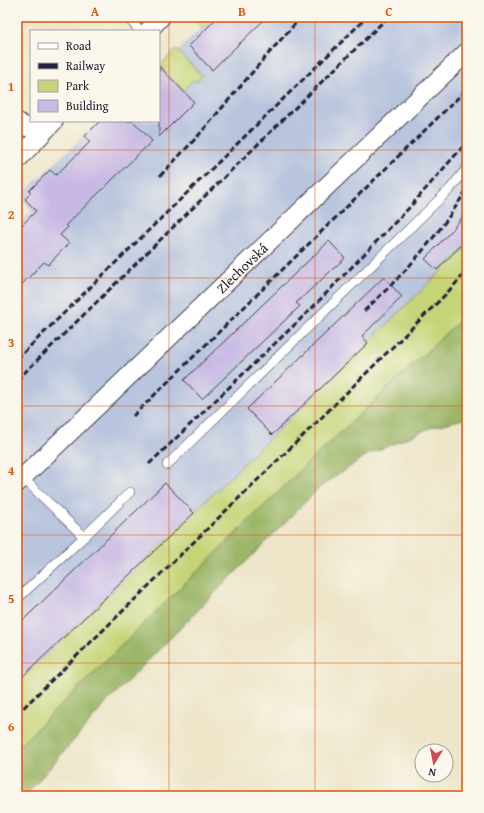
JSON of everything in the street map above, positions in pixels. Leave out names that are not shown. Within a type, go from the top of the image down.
[{"type":"street","points":[[149,30],[161,17]]},
{"type":"street","name":"Zlechovská","points":[[20,481],[467,52]]},
{"type":"street","points":[[18,124],[24,127],[36,129],[51,124]]},
{"type":"street","points":[[17,160],[51,124]]},
{"type":"lane","points":[[17,20],[20,17]]},
{"type":"lane","points":[[127,17],[139,30]]},
{"type":"lane","points":[[167,465],[450,189],[467,168]]},
{"type":"lane","points":[[20,481],[84,537]]},
{"type":"lane","points":[[17,599],[130,492]]},
{"type":"shaded area","points":[[212,17],[467,17],[467,314],[312,459],[17,748],[17,226],[32,211],[20,196],[98,122],[160,122],[160,69]]},
{"type":"green space","points":[[190,17],[216,17],[204,29]]},
{"type":"green space","points":[[176,49],[202,76],[196,82],[193,80],[183,91],[160,67],[160,65]]},
{"type":"green space","points":[[467,246],[467,314],[312,459],[17,748],[17,682],[144,561]]},
{"type":"green space","points":[[467,314],[467,418],[432,427],[367,455],[320,487],[108,701],[25,796],[17,796],[17,748],[312,459]]},
{"type":"building","points":[[218,17],[267,17],[212,70],[189,46]]},
{"type":"building","points":[[160,67],[194,102],[159,137],[160,122]]},
{"type":"building","points":[[99,122],[134,122],[152,141],[66,225],[68,227],[60,235],[69,243],[48,265],[44,262],[17,289],[17,230],[36,211],[25,199],[31,193],[29,191],[50,170],[56,175],[90,142],[85,136]]},
{"type":"building","points":[[467,211],[467,239],[437,270],[425,259],[452,230]]},
{"type":"building","points":[[329,241],[345,258],[296,303],[300,306],[202,399],[184,380]]},
{"type":"building","points":[[384,277],[402,297],[362,336],[368,343],[272,435],[247,409]]},
{"type":"building","points":[[165,483],[194,513],[17,682],[17,626]]},
{"type":"railway","points":[[160,176],[198,136],[301,17]]},
{"type":"railway","points":[[17,359],[367,17]]},
{"type":"railway","points":[[17,380],[388,17]]},
{"type":"railway","points":[[133,416],[467,89]]},
{"type":"railway","points":[[149,464],[311,309],[408,209],[467,142]]},
{"type":"railway","points":[[364,311],[420,254],[456,207],[467,189]]},
{"type":"railway","points":[[17,714],[315,424],[446,294],[467,271]]}]
